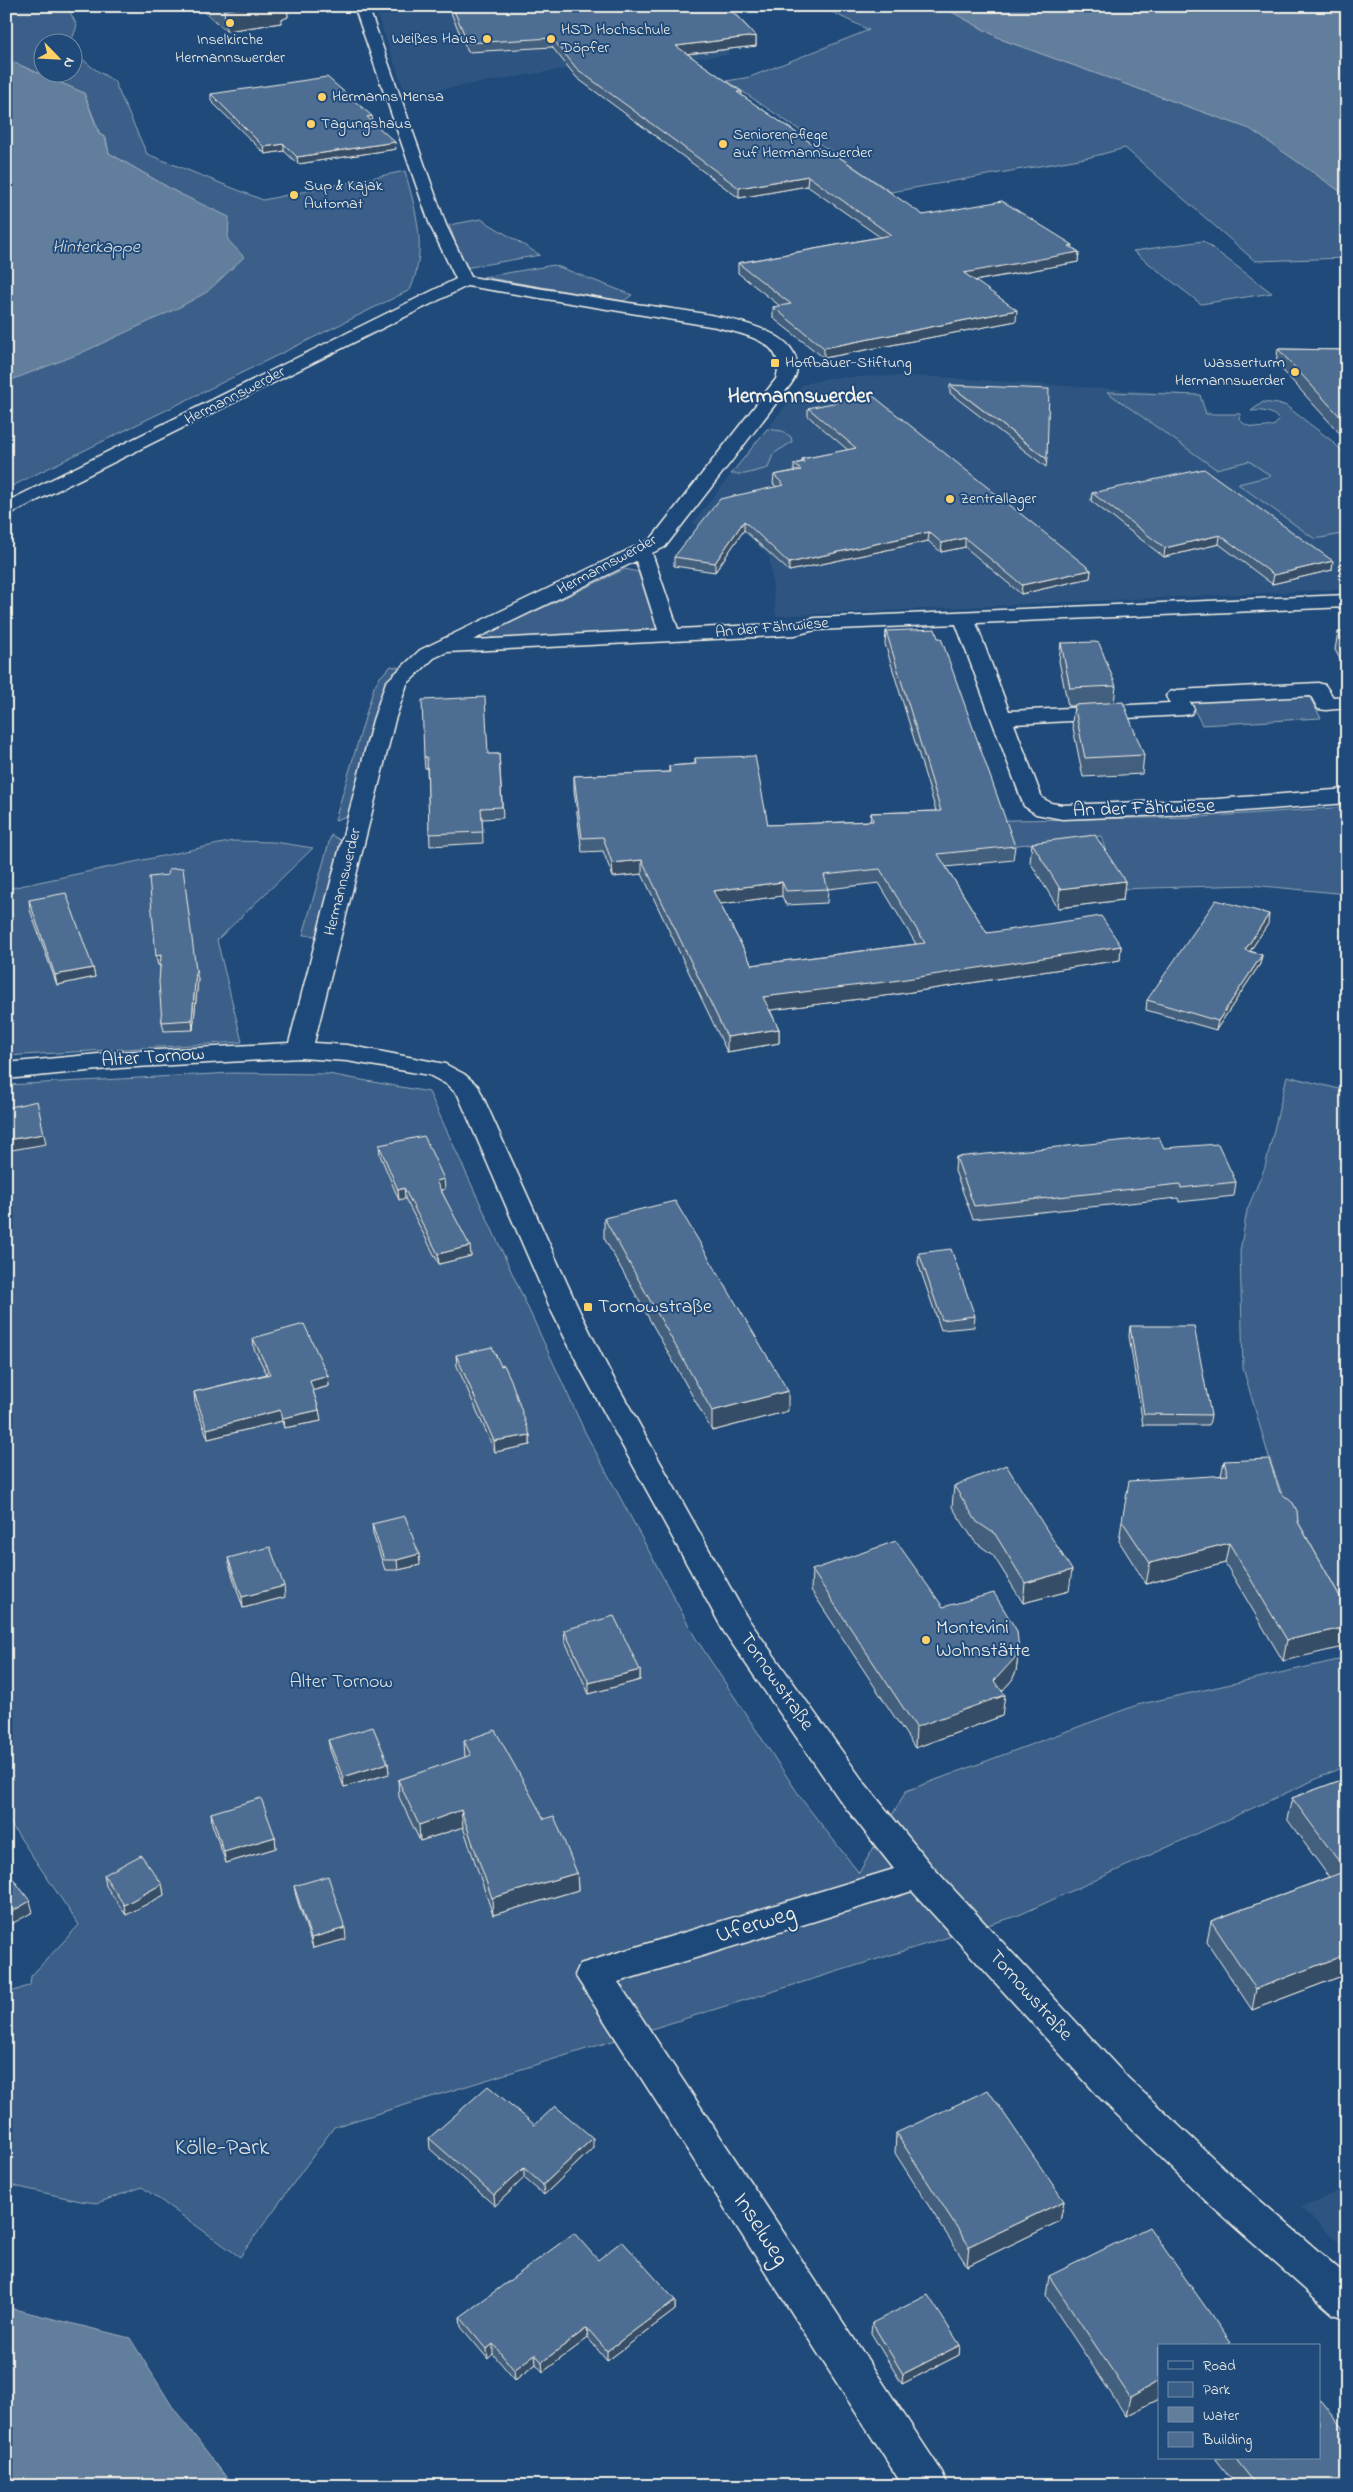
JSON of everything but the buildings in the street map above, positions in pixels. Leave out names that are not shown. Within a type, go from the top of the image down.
[{"type":"street","points":[[361,6],[438,225],[465,281]]},
{"type":"street","name":"Hermannswerder","points":[[6,510],[465,281],[718,322],[755,333],[772,341],[783,350],[790,360],[790,371],[785,380],[658,543],[427,654],[415,663],[397,682],[384,720],[300,1050]]},
{"type":"street","points":[[642,551],[670,636]]},
{"type":"street","name":"An der Fährwiese","points":[[441,648],[795,629],[815,624],[1347,601]]},
{"type":"street","name":"An der Fährwiese","points":[[964,617],[1032,801],[1037,806],[1053,811],[1217,806],[1347,796]]},
{"type":"street","points":[[1002,718],[1183,709],[1177,696],[1318,689],[1326,704],[1347,702]]},
{"type":"street","name":"Alter Tornow","points":[[6,1071],[119,1060],[300,1050]]},
{"type":"street","name":"Tornowstraße","points":[[300,1050],[347,1053],[436,1068],[455,1079],[469,1091],[566,1312],[595,1370],[735,1624],[851,1790],[919,1875],[1115,2089],[1226,2195],[1347,2301]]},
{"type":"street","name":"Uferweg","points":[[593,1975],[919,1875]]},
{"type":"street","name":"Inselweg","points":[[593,1975],[927,2486]]},
{"type":"shaded area","name":"HSD Hochschule Döpfer","points":[[374,6],[690,6],[701,23],[730,55],[558,70],[406,95]]},
{"type":"shaded area","points":[[939,377],[1184,394],[1252,441],[1347,484],[1347,589],[776,616],[769,556],[742,531],[692,524],[802,385],[827,378]]},
{"type":"shaded area","points":[[1347,2187],[1347,2250],[1301,2208]]},
{"type":"green space","points":[[6,6],[67,6],[77,26],[75,32],[32,32],[32,70],[6,59]]},
{"type":"green space","points":[[819,6],[941,6],[1003,40],[1251,129],[1347,196],[1347,258],[1255,261],[1125,148],[1091,157],[891,192],[727,81],[750,77],[869,30]]},
{"type":"green space","points":[[82,59],[114,81],[147,154],[263,200],[405,171],[416,216],[419,245],[418,260],[410,290],[6,489],[6,350],[229,218],[178,193],[109,153],[106,138],[100,134],[84,93],[59,82],[82,82]]},
{"type":"green space","points":[[481,219],[540,255],[465,268],[449,225]]},
{"type":"green space","points":[[1203,241],[1272,293],[1201,304],[1133,251]]},
{"type":"green space","points":[[554,265],[632,295],[624,301],[483,277]]},
{"type":"green space","points":[[1107,392],[1200,395],[1206,414],[1241,414],[1239,419],[1242,422],[1256,427],[1275,425],[1279,420],[1274,415],[1266,412],[1251,411],[1263,402],[1285,405],[1332,441],[1347,456],[1347,533],[1315,539],[1238,484],[1271,476],[1249,461],[1216,469]]},
{"type":"green space","points":[[767,429],[782,431],[791,437],[792,442],[773,454],[768,468],[745,474],[731,474]]},
{"type":"green space","points":[[625,569],[638,572],[659,629],[501,639],[493,638],[487,634]]},
{"type":"green space","points":[[391,666],[400,668],[384,686],[348,816],[335,820],[374,687],[379,678]]},
{"type":"green space","points":[[1306,691],[1321,718],[1202,725],[1188,698]]},
{"type":"green space","points":[[1347,807],[1347,894],[1251,885],[1118,889],[1101,836],[918,856],[893,826],[1013,820],[1200,817]]},
{"type":"green space","points":[[331,835],[342,841],[316,936],[303,935]]},
{"type":"green space","points":[[233,841],[275,842],[313,848],[217,940],[242,1042],[6,1056],[6,889]]},
{"type":"green space","name":"Alter Tornow","points":[[232,1073],[328,1074],[429,1092],[585,1432],[695,1637],[803,1801],[859,1873],[906,1791],[1137,1705],[1347,1658],[1347,1765],[1017,1916],[334,2127],[240,2257],[142,2187],[97,2203],[80,2201],[6,2184],[6,1994],[30,1985],[31,1976],[79,1925],[6,1817],[6,1085]]},
{"type":"green space","points":[[1287,1076],[1347,1091],[1347,1615],[1287,1508],[1268,1454],[1243,1368],[1240,1252],[1247,1210],[1265,1167]]},
{"type":"water","points":[[941,6],[1347,6],[1347,196],[1250,129],[1003,40]]},
{"type":"water","name":"Hinterkappe","points":[[6,59],[32,70],[32,82],[59,82],[84,93],[99,134],[105,138],[109,153],[178,193],[229,217],[228,240],[244,257],[207,292],[178,308],[79,354],[6,382]]},
{"type":"water","points":[[6,2307],[130,2338],[172,2406],[233,2486],[6,2486]]},
{"type":"place","name":"Inselkirche Hermannswerder","points":[[230,23]]},
{"type":"place","name":"Weißes Haus","points":[[487,39]]},
{"type":"place","name":"HSD Hochschule Döpfer","points":[[551,39]]},
{"type":"place","name":"Hermanns Mensa","points":[[322,97]]},
{"type":"place","name":"Tagungshaus","points":[[311,124]]},
{"type":"place","name":"Seniorenpflege auf Hermannswerder","points":[[723,144]]},
{"type":"place","name":"Sup & Kajak Automat","points":[[294,195]]},
{"type":"place","name":"Hoffbauer-Stiftung","points":[[775,363]]},
{"type":"place","name":"Wasserturm Hermannswerder","points":[[1295,372]]},
{"type":"place","name":"Zentrallager","points":[[950,499]]},
{"type":"place","name":"Tornowstraße","points":[[588,1307]]},
{"type":"place","name":"Montevini Wohnstätte","points":[[926,1640]]},
{"type":"district","name":"Hermannswerder","points":[[800,397]]},
{"type":"park label","name":"Kölle-Park","points":[[222,2148]]}]
